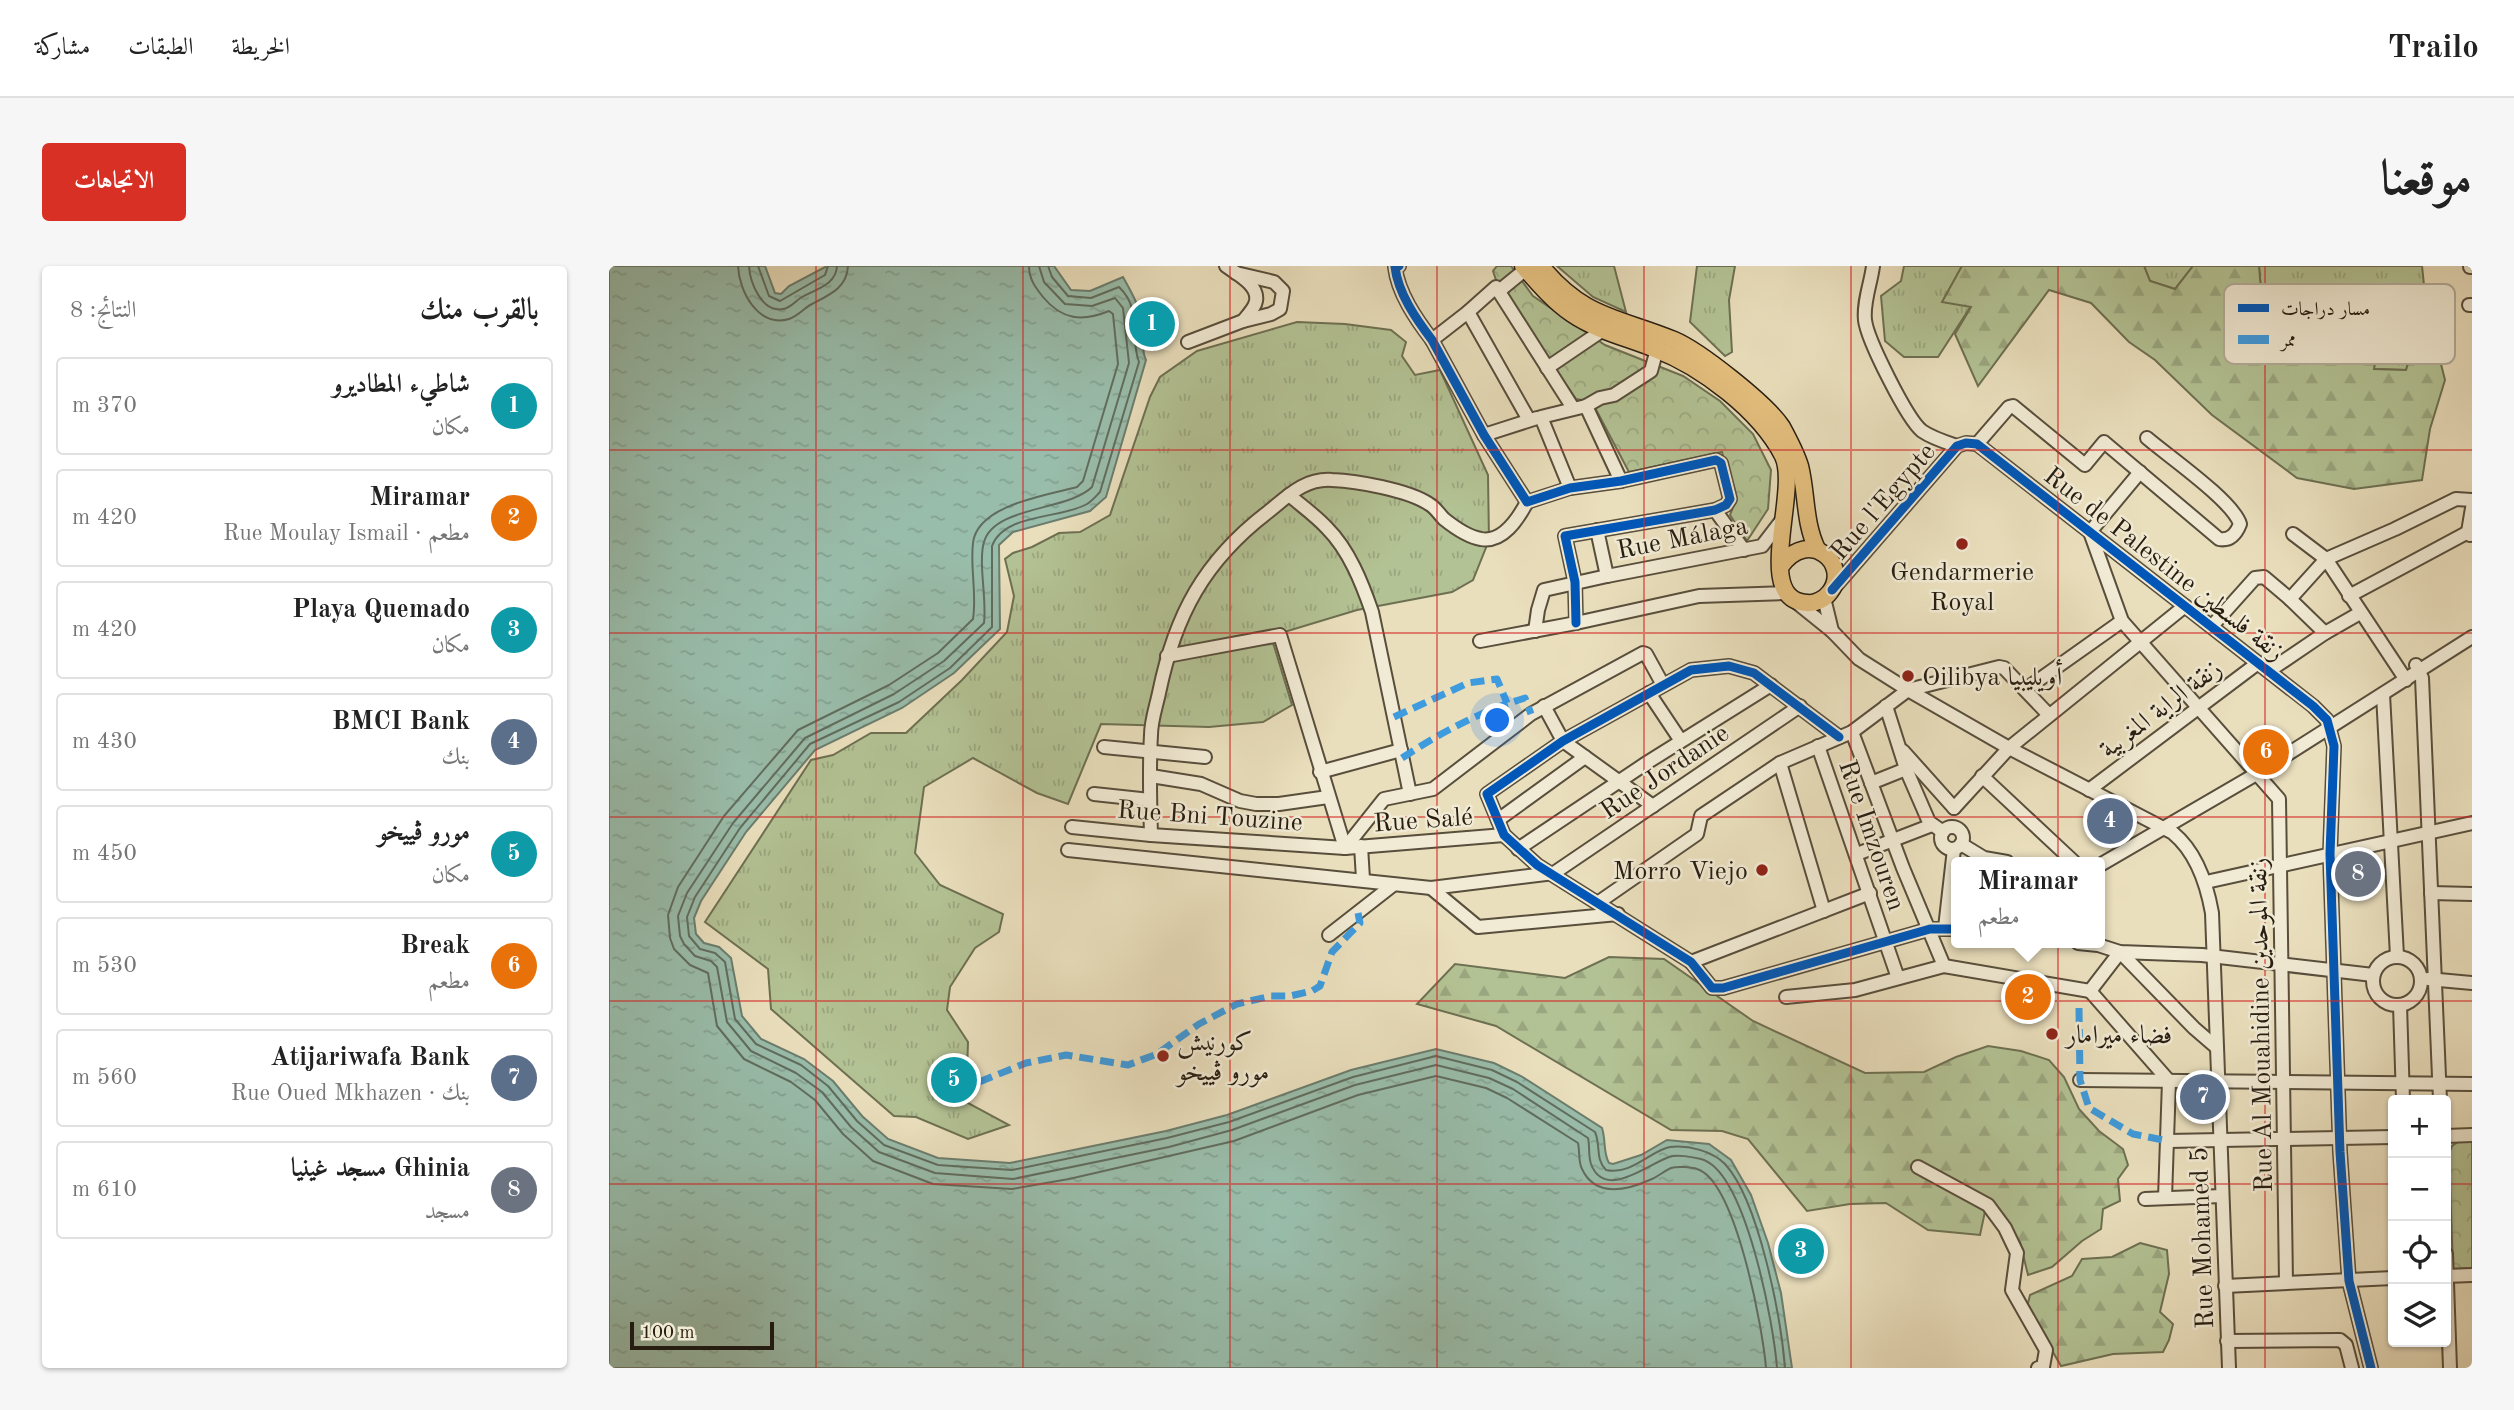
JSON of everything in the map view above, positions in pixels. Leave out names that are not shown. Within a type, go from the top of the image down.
[{"type":"main road","points":[[1530,267],[1591,310],[1677,341],[1725,373],[1777,420],[1799,464],[1809,532],[1835,570],[1835,581],[1828,594],[1811,604],[1790,597],[1779,579],[1783,517],[1789,479],[1787,465],[1772,439],[1733,397],[1705,375],[1657,349],[1603,330],[1572,314],[1556,301],[1530,267]]},
{"type":"main road","points":[[1781,566],[1789,554],[1802,548],[1823,553]]},
{"type":"street","points":[[1399,266],[1395,267],[1397,280],[1421,326],[1484,435],[1527,502]]},
{"type":"street","name":"Rue de Palestine زنقة فلسطين","points":[[1874,266],[1865,308],[1867,332],[1871,344],[1916,424],[1930,436],[1967,444],[2090,532],[2313,706],[2329,724]]},
{"type":"street","points":[[1499,291],[1530,267]]},
{"type":"street","points":[[1231,270],[1251,285],[1256,296],[1256,302],[1243,321]]},
{"type":"street","points":[[1188,342],[1243,321],[1262,318],[1280,309],[1283,291],[1274,282],[1231,270]]},
{"type":"street","points":[[1431,340],[1468,312],[1496,286],[1547,368],[1579,407],[1621,481]]},
{"type":"street","points":[[1468,312],[1535,419],[1570,488]]},
{"type":"street","points":[[1547,368],[1603,330]]},
{"type":"street","points":[[1484,435],[1613,395],[1651,371],[1657,349]]},
{"type":"street","name":"Rue l'Egypte","points":[[1828,594],[1967,444],[2009,407],[2013,406],[2085,465],[2104,442],[2140,472]]},
{"type":"street","points":[[2090,532],[2140,472],[2219,539],[2226,540],[2238,530],[2238,517],[2226,504],[2147,438]]},
{"type":"street","points":[[1151,835],[1151,732],[1167,656],[1187,606],[1204,577],[1258,520],[1300,486],[1331,479],[1372,485],[1431,504],[1444,519],[1466,534],[1482,540],[1499,537],[1519,516],[1527,502],[1570,488],[1621,481],[1716,460],[1721,463],[1730,499],[1726,505],[1715,510],[1565,536],[1575,583],[1576,623]]},
{"type":"street","points":[[1289,495],[1329,529],[1347,555],[1363,587],[1372,612],[1410,794]]},
{"type":"street","points":[[2290,599],[2326,559],[2456,499],[2472,500]]},
{"type":"street","points":[[2349,596],[2471,534],[2472,508]]},
{"type":"street","points":[[1715,510],[1744,550]]},
{"type":"street","name":"Rue Málaga","points":[[1535,631],[1544,590],[1762,546],[1783,517]]},
{"type":"street","points":[[1597,530],[1607,576]]},
{"type":"street","name":"Rue Al Mouahidine زنقة الموحدين","points":[[2090,532],[2122,621],[2279,799],[2286,1283]]},
{"type":"street","points":[[2294,534],[2326,559],[2404,677]]},
{"type":"street","name":"Rue l'Egypte","points":[[1823,553],[1839,561],[1863,557]]},
{"type":"street","points":[[2211,626],[2255,578],[2264,577],[2325,633]]},
{"type":"street","points":[[1828,594],[1832,631]]},
{"type":"street","points":[[1480,640],[1576,623],[1699,596],[1790,597]]},
{"type":"street","name":"Rue Mohamed 5","points":[[1790,597],[1832,631],[1859,659],[1908,690],[2009,748],[2180,839],[2206,882],[2213,913],[2229,1368]]},
{"type":"street","points":[[1982,857],[1958,847],[1948,848],[1942,843],[1943,828],[1954,808],[2009,748],[2185,606]]},
{"type":"street","name":"زنقة الراية المغربية","points":[[2089,790],[2199,708],[2263,667],[2360,613]]},
{"type":"street","points":[[2026,689],[2122,621]]},
{"type":"street","points":[[2418,668],[2472,629]]},
{"type":"street","points":[[1167,656],[1280,635],[1345,848]]},
{"type":"street","points":[[2105,861],[2472,636]]},
{"type":"street","points":[[1345,848],[1384,799],[1433,789],[1544,706],[1643,653],[1663,685]]},
{"type":"street","points":[[1839,737],[1754,673],[1729,666],[1691,670],[1563,741],[1487,794],[1504,835],[1518,849],[1537,864],[1691,962],[1712,988],[1930,929],[1951,929]]},
{"type":"street","points":[[1599,902],[1697,834],[1701,816],[1780,763],[1851,732],[1908,690],[1999,667],[2004,668],[2026,689],[2048,714]]},
{"type":"street","points":[[2418,668],[2429,831],[2440,1095]]},
{"type":"street","points":[[2329,724],[2383,694],[2404,677]]},
{"type":"street","points":[[1518,849],[1771,685]]},
{"type":"street","points":[[1649,693],[1681,741]]},
{"type":"street","points":[[2383,694],[2397,956]]},
{"type":"street","points":[[1544,706],[1563,741],[1653,806]]},
{"type":"street","name":"Rue Jordanie","points":[[1554,873],[1800,706]]},
{"type":"street","points":[[1886,706],[1906,769],[1943,828]]},
{"type":"street","points":[[2329,724],[2335,746],[2330,854],[2337,1083],[2349,1280],[2371,1368]]},
{"type":"street","points":[[1851,732],[1892,841],[1944,966]]},
{"type":"street","name":"Rue Imzouren","points":[[1818,746],[1898,978]]},
{"type":"street","points":[[1104,747],[1205,757]]},
{"type":"street","points":[[1900,748],[1954,808]]},
{"type":"street","points":[[1321,772],[1401,750]]},
{"type":"street","points":[[1498,820],[1585,757]]},
{"type":"street","points":[[1780,763],[1824,911]]},
{"type":"street","points":[[1871,783],[1906,769]]},
{"type":"street","points":[[1151,776],[1201,784],[1240,801],[1256,804],[1279,804],[1328,797]]},
{"type":"street","points":[[1982,776],[2069,857]]},
{"type":"street","points":[[1094,794],[1150,800]]},
{"type":"street","points":[[2206,882],[2472,823]]},
{"type":"street","name":"Rue Bni Touzine","points":[[1072,827],[1345,848]]},
{"type":"street","points":[[1857,854],[1892,841],[1943,828],[1962,833],[1957,857]]},
{"type":"street","name":"Rue Salé","points":[[1345,848],[1504,835]]},
{"type":"street","points":[[1361,846],[1363,879]]},
{"type":"street","points":[[1068,850],[1431,888],[1554,873]]},
{"type":"street","points":[[1329,935],[1393,885]]},
{"type":"street","points":[[1431,888],[1478,927],[1618,914]]},
{"type":"street","points":[[1691,962],[1870,893]]},
{"type":"street","points":[[2431,893],[2472,894]]},
{"type":"street","points":[[2105,947],[2120,952],[2214,957],[2373,975]]},
{"type":"street","points":[[2090,991],[2120,952]]},
{"type":"street","points":[[2120,952],[2193,1028],[2216,1048]]},
{"type":"street","points":[[2397,956],[2414,962],[2419,969],[2421,987],[2415,997],[2406,1004],[2393,1005],[2376,994],[2373,975],[2383,960],[2397,956]]},
{"type":"street","points":[[1786,997],[1855,990],[1944,966],[2090,991],[2169,1081],[2165,1198]]},
{"type":"street","points":[[2421,978],[2472,984]]},
{"type":"street","points":[[2400,1005],[2403,1095]]},
{"type":"street","points":[[2080,1080],[2472,1084]]},
{"type":"street","points":[[2451,1136],[2472,1135]]},
{"type":"street","points":[[2168,1142],[2388,1137]]},
{"type":"street","points":[[1918,1167],[1988,1205],[2005,1228],[2017,1253],[2012,1290],[2046,1350],[2043,1367],[2038,1368]]},
{"type":"street","points":[[2145,1199],[2222,1196]]},
{"type":"street","points":[[2451,1276],[2472,1275]]},
{"type":"street","points":[[2225,1286],[2388,1278]]},
{"type":"street","points":[[2446,1284],[2450,1368]]},
{"type":"street","points":[[2227,1341],[2340,1339],[2346,1345],[2352,1368]]},
{"type":"green space","points":[[1497,266],[1511,266],[1533,296],[1605,345],[1683,376],[1720,401],[1753,434],[1771,470],[1768,509],[1747,541],[1730,515],[1735,502],[1722,452],[1629,472],[1592,402],[1576,399],[1497,283],[1493,271]]},
{"type":"green space","points":[[1557,266],[1614,266],[1626,312],[1593,297]]},
{"type":"green space","points":[[1697,266],[1735,266],[1729,300],[1732,352],[1725,356],[1690,322]]},
{"type":"green space","points":[[1904,266],[1962,266],[1944,299],[1971,306],[1938,357],[1904,357],[1885,341],[1881,296],[1901,281]]},
{"type":"green space","points":[[1962,266],[2144,266],[2150,281],[2175,289],[2193,266],[2259,266],[2260,284],[2224,284],[2224,364],[2375,364],[2374,369],[2406,370],[2408,364],[2441,364],[2445,380],[2430,429],[2422,480],[2354,489],[2297,478],[2212,415],[2155,360],[2129,342],[2091,303],[2049,290],[1978,386],[1955,334],[1971,307],[1942,302]]},
{"type":"green space","points":[[2144,266],[2193,266],[2175,289],[2150,281]]},
{"type":"green space","points":[[2259,266],[2422,266],[2424,284],[2260,284]]},
{"type":"green space","points":[[1297,322],[1391,330],[1406,342],[1402,356],[1415,375],[1440,370],[1488,475],[1489,540],[1473,580],[1452,592],[1357,610],[1271,636],[1292,705],[1263,722],[1209,727],[1101,724],[1068,804],[1037,793],[973,758],[924,787],[915,853],[940,885],[1003,914],[999,932],[975,948],[950,987],[947,1010],[968,1042],[966,1102],[1009,1125],[968,1139],[916,1117],[894,1116],[771,1009],[768,969],[705,922],[811,760],[833,755],[871,733],[906,733],[962,680],[1007,632],[1014,596],[1005,559],[1059,533],[1080,532],[1110,515],[1150,397],[1160,377],[1197,351]]},
{"type":"green space","points":[[2374,364],[2408,364],[2406,370],[2373,369]]},
{"type":"green space","points":[[1609,957],[1664,959],[1753,1021],[1865,1073],[1924,1072],[1988,1046],[2021,1051],[2049,1060],[2064,1077],[2079,1109],[2099,1131],[2123,1149],[2128,1165],[2118,1179],[2120,1201],[2103,1209],[2101,1229],[2082,1241],[2052,1267],[2028,1275],[2020,1242],[1987,1202],[1980,1235],[1928,1230],[1886,1203],[1850,1204],[1807,1211],[1748,1139],[1722,1131],[1671,1130],[1496,1026],[1417,1004],[1455,964],[1565,978]]},
{"type":"green space","points":[[2458,1142],[2472,1142],[2472,1268],[2453,1269],[2452,1146]]},
{"type":"green space","points":[[2140,1243],[2167,1250],[2169,1274],[2160,1312],[2173,1324],[2163,1352],[2113,1354],[2061,1366],[2027,1307],[2030,1295],[2072,1276],[2082,1259],[2112,1257]]},
{"type":"water","points":[[609,266],[765,266],[775,293],[781,294],[789,286],[827,266],[1054,266],[1071,290],[1090,291],[1123,277],[1141,316],[1146,360],[1106,497],[1090,511],[1013,532],[999,545],[1000,629],[954,673],[902,708],[815,750],[746,832],[701,901],[694,918],[696,934],[704,943],[719,947],[731,958],[742,1016],[761,1039],[804,1059],[833,1081],[862,1116],[888,1139],[938,1158],[1010,1163],[1166,1131],[1227,1115],[1351,1070],[1436,1049],[1494,1063],[1521,1076],[1602,1128],[1609,1163],[1641,1155],[1667,1140],[1709,1144],[1731,1160],[1751,1195],[1768,1243],[1781,1293],[1792,1368],[609,1368]]},
{"type":"marked path","points":[[1394,717],[1468,683],[1497,679],[1507,703]]},
{"type":"marked path","points":[[1402,758],[1461,723],[1509,703],[1525,698],[1531,714]]},
{"type":"marked path","points":[[979,1082],[1026,1063],[1066,1055],[1128,1065],[1157,1054],[1199,1024],[1237,1004],[1312,991],[1320,986],[1332,952],[1360,923],[1358,913]]},
{"type":"marked path","points":[[2079,1008],[2080,1080],[2089,1108],[2133,1134],[2168,1141]]},
{"type":"cycle path","points":[[1399,266],[1395,267],[1397,277],[1409,305],[1432,340],[1484,435],[1527,502],[1570,488],[1621,481],[1716,460],[1721,463],[1730,499],[1726,505],[1715,510],[1565,536],[1575,582],[1576,623]]},
{"type":"cycle path","points":[[1832,590],[1957,446],[1977,444],[2313,706],[2327,720],[2334,746],[2330,854],[2340,1152],[2349,1281],[2371,1368]]},
{"type":"cycle path","points":[[1839,737],[1754,673],[1729,666],[1691,670],[1563,741],[1487,794],[1504,835],[1537,865],[1691,962],[1712,988],[1723,988],[1930,929],[1951,929]]},
{"type":"place","name":"شاطيء المطاديرو","points":[[1152,324]]},
{"type":"place","name":"Gendarmerie Royal","points":[[1962,544]]},
{"type":"place","name":"Oilibya أويليبيا","points":[[1908,676]]},
{"type":"place","name":"Break","points":[[2266,752]]},
{"type":"place","name":"BMCI Bank","points":[[2110,821]]},
{"type":"place","name":"Morro Viejo","points":[[1762,870]]},
{"type":"place","name":"Ghinia مسجد غينيا","points":[[2358,874]]},
{"type":"place","name":"Miramar","points":[[2028,997]]},
{"type":"place","name":"فضاء ميرامار","points":[[2052,1034]]},
{"type":"place","name":"كورنيش مورو ڤييخو","points":[[1163,1056]]},
{"type":"place","name":"مورو ڤييخو","points":[[954,1080]]},
{"type":"place","name":"Atijariwafa Bank","points":[[2203,1097]]},
{"type":"place","name":"Playa Quemado","points":[[1801,1251]]}]
